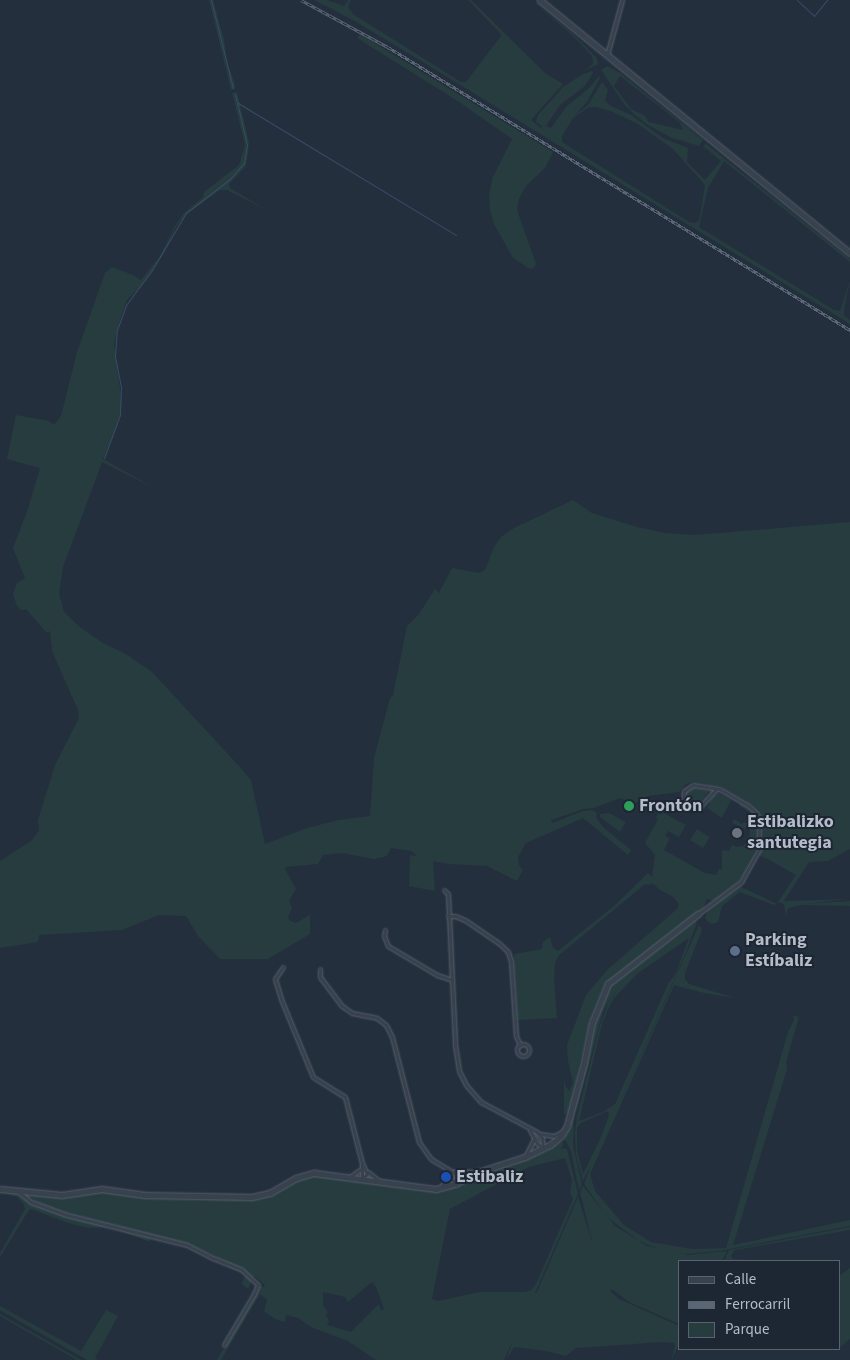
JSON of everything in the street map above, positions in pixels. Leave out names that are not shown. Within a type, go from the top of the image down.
[{"type":"street","points":[[540,0],[850,253]]},
{"type":"street","points":[[607,56],[622,0]]},
{"type":"street","points":[[0,1189],[62,1195],[102,1189],[145,1195],[252,1197],[270,1193],[307,1174],[320,1173],[439,1188],[543,1149],[565,1130],[580,1082],[592,1023],[608,984],[741,882],[758,850],[759,820],[755,810],[733,796],[716,789],[690,786],[683,794],[683,803],[691,808],[699,808],[716,789]]},
{"type":"street","points":[[444,890],[448,894],[457,1063],[462,1079],[471,1092],[482,1102],[536,1132],[542,1138],[543,1149]]},
{"type":"street","points":[[448,916],[455,916],[465,920],[500,944],[508,952],[511,961],[516,1036],[520,1045]]},
{"type":"street","points":[[385,930],[384,936],[388,946],[437,975],[452,980]]},
{"type":"street","points":[[283,967],[275,979],[281,999],[314,1077],[345,1097],[362,1163],[366,1171],[381,1182]]},
{"type":"street","points":[[320,968],[320,978],[342,1006],[352,1013],[377,1018],[386,1025],[392,1037],[420,1142],[431,1158],[446,1169],[456,1183]]},
{"type":"street","points":[[528,1127],[543,1149]]},
{"type":"street","points":[[536,1132],[549,1136],[565,1130]]},
{"type":"street","points":[[524,1157],[530,1152],[534,1138]]},
{"type":"street","points":[[362,1163],[362,1179]]},
{"type":"street","points":[[350,1177],[361,1168]]},
{"type":"street","points":[[446,1169],[479,1172]]},
{"type":"street","points":[[453,1170],[458,1177],[456,1183]]},
{"type":"street","points":[[362,1179],[367,1174],[366,1171]]},
{"type":"street","points":[[439,1188],[449,1175]]},
{"type":"street","points":[[19,1191],[31,1202],[67,1215],[187,1244],[213,1258],[242,1270],[258,1285],[224,1344]]},
{"type":"green space","points":[[209,0],[213,0],[224,39],[227,62],[235,84],[235,88],[231,90]]},
{"type":"green space","points":[[314,0],[327,0],[344,6],[348,0],[351,0],[348,7],[353,14],[461,82],[466,82],[501,36],[468,0],[471,0],[545,73],[563,84],[531,120],[541,128],[542,126],[536,122],[538,115],[563,87],[583,74],[592,71],[593,73],[585,86],[560,105],[546,126],[551,128],[566,107],[589,88],[599,76],[600,78],[587,102],[574,116],[588,105],[602,82],[608,90],[605,101],[611,106],[631,115],[663,138],[688,148],[687,162],[705,180],[721,161],[704,147],[705,143],[850,259],[850,262],[724,161],[708,188],[699,227],[834,310],[840,311],[850,280],[844,315],[850,320],[850,324],[423,62],[353,20]],"holes":[[[589,107],[613,112],[638,124],[673,149],[705,185],[699,221],[695,223],[689,222],[562,142],[562,136],[573,118]]]},
{"type":"green space","points":[[531,0],[573,34],[597,58],[598,64],[583,71],[593,64],[592,56],[572,35]]},
{"type":"green space","points":[[360,34],[553,152],[545,168],[526,186],[519,199],[517,210],[536,264],[534,268],[530,269],[513,258],[494,224],[490,210],[489,194],[493,177],[512,139],[456,100],[357,38]]},
{"type":"green space","points":[[607,66],[620,73],[703,140],[699,146],[672,138],[648,125],[625,105],[601,70]],"holes":[[[620,76],[680,123],[683,130],[649,122],[645,116],[631,109],[614,86]]]},
{"type":"green space","points":[[237,92],[249,142],[246,166],[229,184],[230,188],[267,210],[227,190],[220,190],[186,214],[176,227],[163,255],[144,283],[127,300],[114,344],[122,403],[118,424],[103,459],[154,488],[102,462],[63,567],[59,594],[64,612],[81,628],[103,643],[126,654],[152,672],[239,766],[251,780],[265,844],[307,828],[338,820],[370,816],[374,758],[390,698],[393,695],[407,626],[419,614],[435,589],[439,593],[452,568],[479,573],[485,570],[494,547],[501,537],[514,528],[573,500],[592,513],[637,527],[665,533],[695,535],[850,522],[850,849],[828,861],[809,862],[784,901],[850,899],[803,904],[850,901],[850,906],[801,905],[788,908],[786,916],[784,904],[778,902],[796,875],[759,856],[763,837],[762,828],[753,805],[722,787],[693,782],[686,784],[679,792],[648,796],[634,804],[620,798],[594,808],[584,809],[551,820],[552,823],[583,811],[591,810],[596,812],[597,819],[603,827],[631,850],[628,855],[583,818],[526,843],[518,857],[519,865],[523,870],[517,881],[487,866],[448,864],[433,861],[435,891],[409,886],[410,855],[417,856],[411,851],[391,848],[387,856],[374,859],[342,853],[323,855],[318,864],[286,867],[285,869],[296,889],[289,901],[292,908],[288,917],[290,921],[296,923],[310,915],[310,934],[268,959],[220,959],[198,936],[186,916],[159,915],[122,930],[39,935],[38,942],[0,948],[0,861],[31,841],[39,831],[38,820],[55,765],[79,718],[78,710],[52,651],[50,631],[47,633],[26,609],[21,610],[17,606],[13,594],[17,583],[25,578],[13,548],[28,509],[40,468],[7,459],[16,415],[49,421],[54,425],[61,416],[77,352],[105,273],[112,267],[141,280],[160,256],[175,226],[184,213],[203,197],[204,192],[239,165],[245,145],[232,93]]},
{"type":"green space","points":[[692,788],[709,791],[700,804],[696,806],[691,806],[685,801],[686,791]]},
{"type":"green space","points":[[719,793],[731,800],[722,818],[707,808],[713,796]]},
{"type":"green space","points":[[741,803],[755,814],[758,827],[755,850],[744,873],[737,883],[713,901],[707,899],[703,908],[605,984],[590,1020],[569,1112],[564,1115],[564,1075],[565,1085],[569,1091],[573,1083],[568,1061],[567,1045],[586,995],[607,970],[677,909],[679,904],[672,896],[660,890],[652,883],[650,885],[645,884],[558,956],[555,963],[554,981],[557,1018],[518,1020],[514,954],[542,949],[543,942],[550,937],[553,948],[558,951],[615,905],[648,873],[652,877],[655,855],[645,843],[658,819],[656,818],[658,813],[661,815],[662,812],[686,825],[679,837],[668,831],[665,836],[670,838],[664,850],[705,873],[716,875],[719,869],[722,869],[722,850],[729,851],[732,845],[737,847],[743,846],[749,839],[750,831],[748,826],[745,829],[732,823],[734,819],[742,824],[744,822],[748,824],[753,814],[739,806]]},
{"type":"green space","points":[[609,813],[626,822],[620,832],[600,817],[600,814]]},
{"type":"green space","points":[[697,829],[710,837],[703,848],[690,840]]},
{"type":"green space","points":[[739,886],[777,904],[774,905],[740,892],[722,906],[718,922],[712,924],[708,922],[705,918],[708,909]]},
{"type":"green space","points":[[695,920],[697,923],[684,957],[617,1109],[699,925],[702,930],[685,973],[685,979],[689,984],[735,998],[704,993],[674,985],[590,1174],[595,1191],[624,1225],[651,1242],[692,1249],[726,1248],[788,1032],[794,1020],[793,1015],[799,1017],[786,1062],[787,1069],[733,1245],[850,1220],[850,1226],[719,1251],[684,1254],[661,1250],[639,1241],[607,1217],[584,1184],[591,1165],[583,1181],[576,1155],[575,1133],[577,1116],[600,1025],[609,1002],[619,988],[609,1001],[603,1012],[574,1119],[573,1145],[582,1185],[579,1190],[571,1151],[563,1136],[573,1117],[595,1022],[609,987]],"holes":[[[689,938],[676,973],[668,984],[615,1104],[603,1112],[579,1121],[602,1024],[614,998],[638,973]],[[608,1111],[609,1115],[601,1137],[583,1174],[577,1150],[577,1128],[581,1123]]]},
{"type":"green space","points":[[561,1140],[564,1144],[561,1148],[567,1149],[578,1194],[535,1293],[578,1197],[593,1245],[580,1192],[583,1186],[615,1226],[647,1246],[688,1255],[727,1251],[722,1260],[678,1260],[678,1324],[629,1302],[613,1290],[610,1291],[619,1299],[678,1326],[678,1347],[671,1360],[675,1346],[674,1343],[663,1342],[576,1348],[566,1356],[546,1351],[514,1347],[506,1360],[513,1340],[504,1360],[376,1360],[348,1341],[311,1327],[298,1318],[286,1315],[285,1322],[275,1319],[264,1311],[267,1300],[260,1294],[221,1360],[217,1360],[260,1286],[264,1287],[265,1285],[254,1276],[248,1289],[242,1284],[245,1275],[226,1266],[226,1261],[188,1244],[63,1212],[43,1205],[23,1194],[57,1197],[77,1196],[93,1191],[109,1191],[145,1197],[251,1199],[261,1198],[295,1181],[316,1175],[436,1191],[450,1188],[478,1175],[536,1154]],"holes":[[[565,1158],[572,1180],[570,1192],[573,1199],[536,1284],[531,1290],[525,1292],[479,1292],[438,1301],[432,1299],[450,1209],[529,1167]],[[372,1282],[376,1287],[384,1309],[381,1310],[379,1304],[351,1332],[327,1325],[329,1321],[326,1315],[328,1312],[323,1305],[323,1292],[345,1297],[348,1302]]]},
{"type":"green space","points":[[0,1191],[14,1193],[31,1203],[67,1217],[109,1227],[88,1228],[68,1223],[31,1209],[0,1257],[0,1253],[25,1209],[23,1203],[17,1197]]},
{"type":"green space","points":[[109,1227],[151,1237],[150,1242]]},
{"type":"green space","points":[[850,1227],[850,1230],[735,1250],[731,1256],[733,1259],[752,1260],[724,1260],[729,1250]]},
{"type":"green space","points":[[850,1268],[850,1339],[840,1347],[840,1275]]},
{"type":"green space","points":[[0,1306],[81,1351],[106,1310],[118,1316],[95,1358],[98,1360],[87,1360],[0,1310]]},
{"type":"green space","points":[[0,1314],[81,1360],[77,1360],[0,1316]]},
{"type":"waterway","points":[[211,0],[233,88]]},
{"type":"waterway","points":[[797,0],[814,16],[827,0]]},
{"type":"waterway","points":[[104,458],[120,415],[121,387],[115,356],[117,330],[126,305],[152,270],[186,213],[230,179],[244,163],[247,145],[235,94]]},
{"type":"waterway","points":[[238,103],[456,235]]},
{"type":"railway","points":[[301,0],[388,47],[850,330]]},
{"type":"place","name":"Frontón","points":[[629,806]]},
{"type":"place","name":"Estibalizko santutegia","points":[[737,833]]},
{"type":"place","name":"Parking Estíbaliz","points":[[735,951]]},
{"type":"place","name":"Estibaliz","points":[[446,1177]]}]
